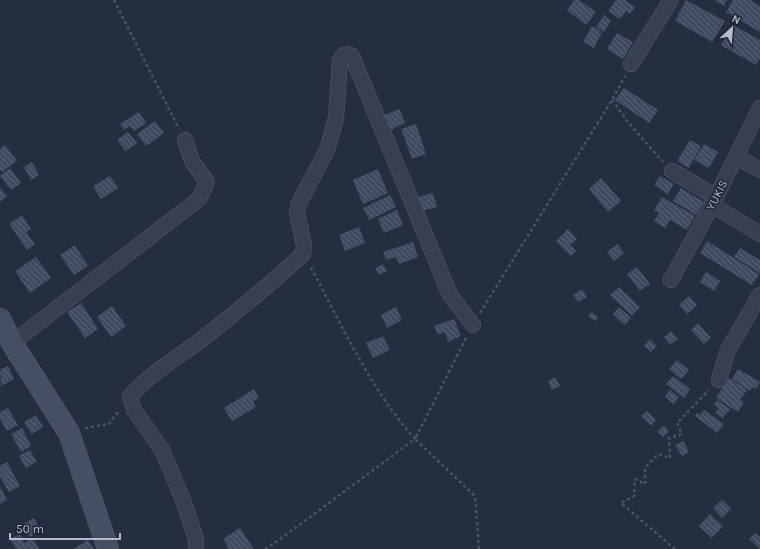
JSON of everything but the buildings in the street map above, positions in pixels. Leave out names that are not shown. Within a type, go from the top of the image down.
[{"type":"street","points":[[631,64],[671,0]]},
{"type":"street","points":[[196,549],[196,539],[184,500],[162,450],[134,410],[130,397],[139,386],[262,291],[303,254],[304,246],[297,212],[299,203],[327,150],[336,118],[340,60],[344,55],[348,54],[352,56],[450,295],[473,325]]},
{"type":"street","name":"YUKIS","points":[[671,280],[714,201],[760,108]]},
{"type":"street","points":[[12,343],[199,199],[207,182],[192,161],[184,140]]},
{"type":"street","points":[[736,157],[760,170]]},
{"type":"street","points":[[672,171],[760,234]]},
{"type":"street","points":[[719,380],[728,350],[760,295]]},
{"type":"street","points":[[0,319],[12,343],[69,433],[108,549]]},
{"type":"path","points":[[114,0],[184,140]]},
{"type":"path","points":[[265,549],[415,439],[473,325],[612,100],[631,64]]},
{"type":"path","points":[[612,100],[628,122],[672,171]]},
{"type":"path","points":[[303,254],[370,378],[399,421],[415,439],[475,496],[479,549]]},
{"type":"path","points":[[675,549],[621,503],[634,496],[635,479],[645,484],[645,468],[658,454],[670,458],[669,438],[682,434],[677,423],[719,380]]},
{"type":"path","points":[[69,433],[80,428],[109,424],[130,397]]}]
